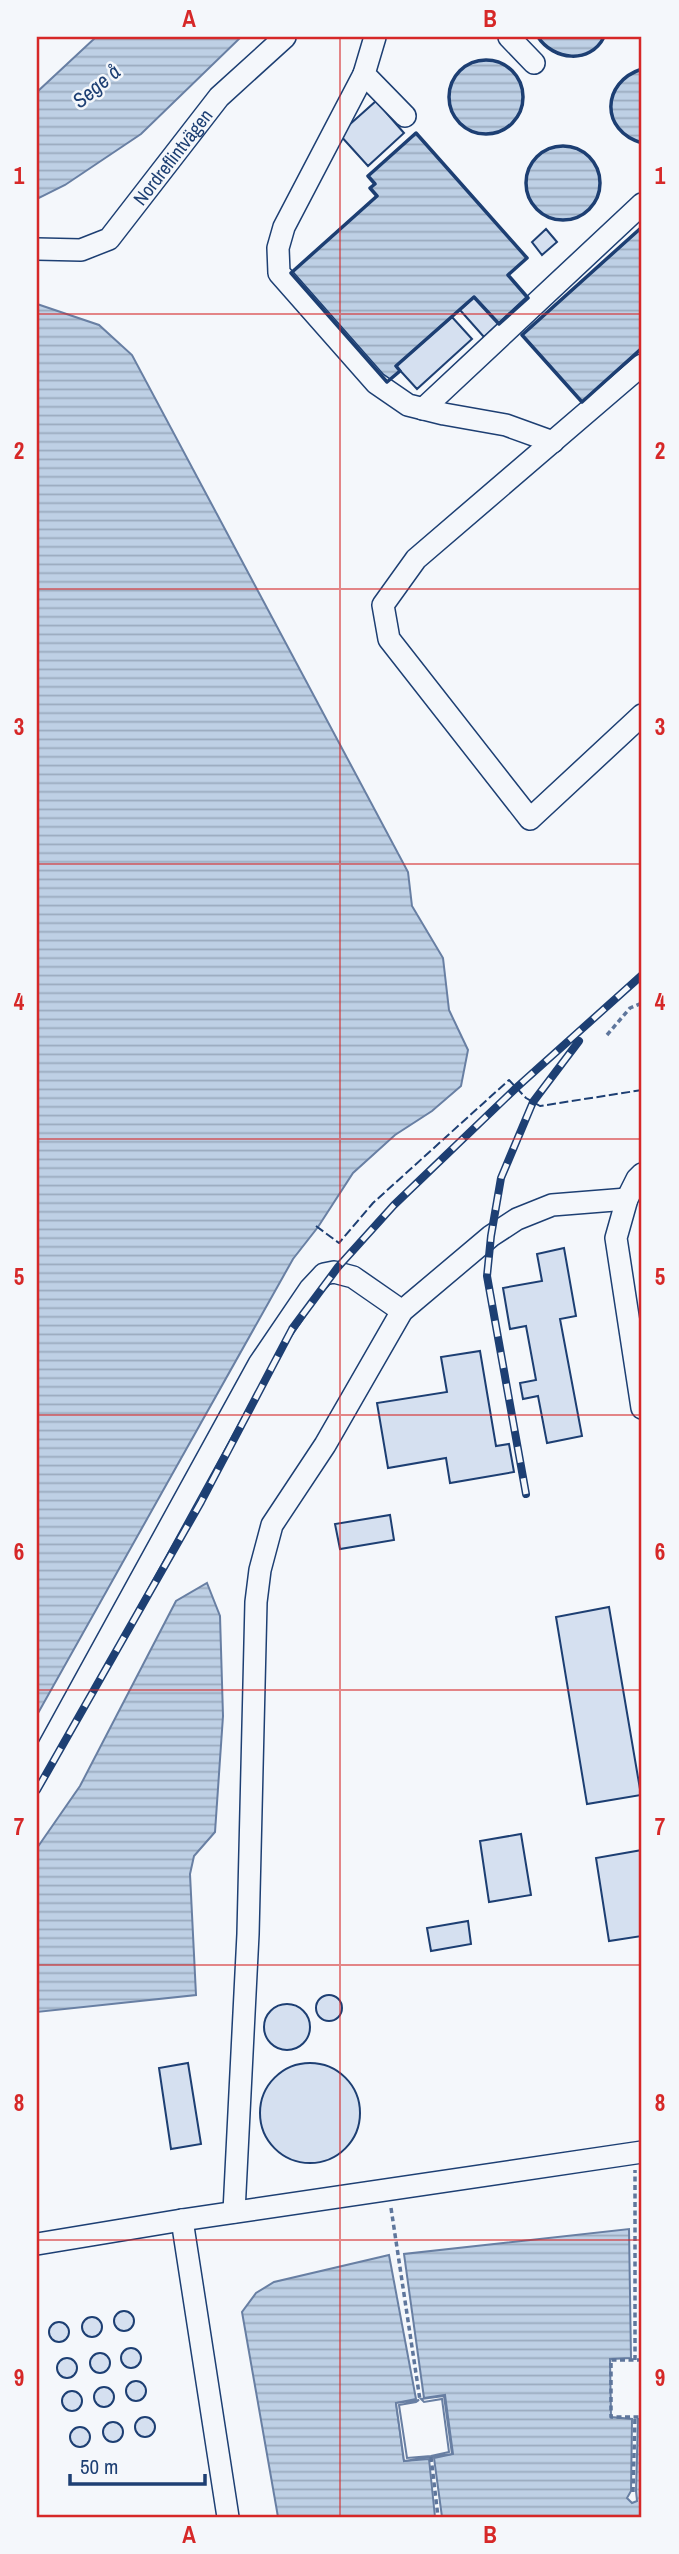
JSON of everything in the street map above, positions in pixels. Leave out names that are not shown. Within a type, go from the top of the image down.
[{"type":"street","name":"Nordreflintvägen","points":[[43,250],[81,250],[109,239],[219,97],[285,37]]},
{"type":"street","points":[[375,37],[364,74],[284,228],[278,248],[279,273],[376,383],[408,405],[506,425],[553,442]]},
{"type":"street","points":[[509,37],[534,63]]},
{"type":"street","points":[[364,74],[405,116]]},
{"type":"street","points":[[423,409],[642,204]]},
{"type":"street","points":[[642,365],[416,559],[383,605],[389,639],[530,818],[642,715]]},
{"type":"street","points":[[642,1174],[627,1199],[616,1238],[642,1408]]},
{"type":"street","points":[[234,2213],[248,1934],[256,1602],[260,1570],[272,1525],[325,1445],[402,1311],[491,1236],[517,1219],[552,1205],[627,1199]]},
{"type":"street","points":[[37,1768],[259,1364],[310,1289],[324,1274],[334,1272],[353,1277],[402,1311]]},
{"type":"street","points":[[37,2244],[639,2153]]},
{"type":"street","points":[[183,2220],[228,2517]]},
{"type":"path","points":[[607,1035],[629,1008],[642,1003]]},
{"type":"path","points":[[635,2360],[639,2153]]},
{"type":"path","points":[[389,2190],[420,2400]]},
{"type":"path","points":[[642,2360],[611,2360],[611,2417],[642,2417]]},
{"type":"path","points":[[633,2493],[635,2417]]},
{"type":"path","points":[[431,2457],[438,2517]]},
{"type":"water","name":"Sege å","points":[[96,37],[241,37],[141,134],[65,185],[37,199],[37,92]]},
{"type":"water","points":[[538,37],[604,37],[590,52],[571,56],[553,51]]},
{"type":"water","points":[[493,60],[513,70],[521,83],[521,111],[513,124],[500,132],[479,134],[459,124],[451,111],[449,90],[459,70],[472,62]]},
{"type":"water","points":[[642,69],[642,143],[628,137],[619,128],[613,118],[611,106],[619,84]]},
{"type":"water","points":[[416,133],[527,258],[508,275],[528,298],[499,324],[474,297],[396,366],[400,371],[387,382],[291,273],[377,196],[370,188],[375,183],[368,176]]},
{"type":"water","points":[[570,146],[590,156],[598,169],[598,197],[590,210],[577,218],[556,220],[536,210],[528,197],[526,176],[536,156],[549,148]]},
{"type":"water","points":[[642,227],[642,348],[582,402],[522,335]]},
{"type":"water","points":[[37,304],[99,325],[132,355],[408,872],[412,906],[443,958],[449,1010],[468,1050],[461,1086],[432,1111],[395,1135],[353,1173],[318,1227],[293,1259],[37,1715]]},
{"type":"water","points":[[207,1583],[220,1616],[223,1716],[215,1832],[194,1856],[190,1874],[196,1995],[37,2012],[37,1848],[80,1786],[176,1601]]},
{"type":"water","points":[[629,2229],[631,2358],[610,2359],[611,2417],[632,2419],[631,2491],[627,2498],[632,2503],[637,2501],[638,2419],[642,2419],[642,2517],[442,2517],[434,2458],[453,2454],[445,2395],[424,2398],[404,2254]]},
{"type":"water","points":[[389,2255],[416,2399],[396,2403],[404,2461],[429,2459],[435,2517],[278,2517],[242,2312],[256,2293],[274,2282]]},
{"type":"pier","points":[[444,2396],[452,2454],[404,2461],[396,2403],[419,2400],[399,2405],[407,2458],[431,2456],[449,2452],[442,2399],[424,2402],[421,2399]]},
{"type":"building","points":[[376,101],[404,133],[368,166],[339,134]]},
{"type":"building","points":[[546,229],[557,242],[542,255],[532,242]]},
{"type":"building","points":[[474,297],[499,324],[484,337],[460,310]]},
{"type":"building","points":[[452,317],[472,339],[417,389],[396,366]]},
{"type":"building","points":[[564,1248],[576,1316],[560,1319],[582,1436],[547,1443],[538,1396],[523,1399],[520,1383],[536,1380],[526,1326],[510,1329],[503,1288],[542,1281],[537,1254]]},
{"type":"building","points":[[480,1351],[496,1446],[509,1444],[514,1472],[450,1483],[446,1458],[388,1468],[377,1403],[447,1392],[441,1357]]},
{"type":"building","points":[[390,1515],[394,1540],[340,1549],[335,1524]]},
{"type":"building","points":[[609,1607],[641,1795],[587,1804],[556,1617]]},
{"type":"building","points":[[521,1834],[531,1895],[489,1902],[480,1841]]},
{"type":"building","points":[[642,1850],[642,1936],[609,1941],[596,1858]]},
{"type":"building","points":[[468,1921],[471,1944],[431,1951],[427,1928]]},
{"type":"building","points":[[329,1995],[338,1999],[342,2008],[338,2017],[329,2021],[320,2017],[316,2008],[320,1999]]},
{"type":"building","points":[[287,2004],[303,2011],[310,2027],[303,2043],[287,2050],[271,2043],[264,2027],[271,2011]]},
{"type":"building","points":[[188,2063],[201,2144],[171,2149],[159,2068]]},
{"type":"building","points":[[310,2063],[329,2067],[345,2078],[356,2094],[360,2113],[356,2132],[345,2148],[329,2159],[310,2163],[291,2159],[275,2148],[264,2132],[260,2113],[264,2094],[275,2078],[291,2067]]},
{"type":"building","points":[[124,2311],[131,2314],[134,2321],[131,2328],[124,2331],[117,2328],[114,2321],[117,2314]]},
{"type":"building","points":[[92,2317],[99,2320],[102,2327],[99,2334],[92,2337],[85,2334],[82,2327],[85,2320]]},
{"type":"building","points":[[59,2322],[66,2325],[69,2332],[66,2339],[59,2342],[52,2339],[49,2332],[52,2325]]},
{"type":"building","points":[[131,2348],[138,2351],[141,2358],[138,2365],[131,2368],[124,2365],[121,2358],[124,2351]]},
{"type":"building","points":[[100,2353],[107,2356],[110,2363],[107,2370],[100,2373],[93,2370],[90,2363],[93,2356]]},
{"type":"building","points":[[67,2358],[74,2361],[77,2368],[74,2375],[67,2378],[60,2375],[57,2368],[60,2361]]},
{"type":"building","points":[[136,2381],[143,2384],[146,2391],[143,2398],[136,2401],[129,2398],[126,2391],[129,2384]]},
{"type":"building","points":[[104,2387],[111,2390],[114,2397],[111,2404],[104,2407],[97,2404],[94,2397],[97,2390]]},
{"type":"building","points":[[72,2391],[79,2394],[82,2401],[79,2408],[72,2411],[65,2408],[62,2401],[65,2394]]},
{"type":"building","points":[[145,2417],[152,2420],[155,2427],[152,2434],[145,2437],[138,2434],[135,2427],[138,2420]]},
{"type":"building","points":[[113,2422],[120,2425],[123,2432],[120,2439],[113,2442],[106,2439],[103,2432],[106,2425]]},
{"type":"building","points":[[80,2427],[87,2430],[90,2437],[87,2444],[80,2447],[73,2444],[70,2437],[73,2430]]},
{"type":"railway","points":[[37,1790],[201,1502],[292,1329],[338,1267],[394,1205],[516,1088],[642,975]]},
{"type":"railway","points":[[526,1494],[487,1276],[491,1236],[501,1178],[533,1102],[579,1041]]},
{"type":"fence","points":[[316,1226],[339,1243],[373,1203],[509,1080],[526,1098],[540,1106],[642,1090]]},
{"type":"wall","points":[[538,37],[553,51],[571,56],[590,52],[604,37]]},
{"type":"wall","points":[[493,60],[513,70],[521,83],[523,97],[521,111],[513,124],[500,132],[479,134],[459,124],[451,111],[449,90],[459,70],[472,62],[493,60]]},
{"type":"wall","points":[[642,69],[619,84],[611,106],[613,118],[619,128],[628,137],[642,143]]},
{"type":"wall","points":[[416,133],[527,258],[508,275],[528,298],[499,324],[474,297],[396,366],[400,371],[387,382],[291,273],[377,196],[370,188],[375,184],[368,176],[416,133]]},
{"type":"wall","points":[[570,146],[590,156],[598,169],[600,183],[598,197],[590,210],[577,218],[556,220],[536,210],[528,197],[526,176],[536,156],[549,148],[570,146]]},
{"type":"wall","points":[[642,227],[522,335],[582,402],[642,348]]}]
